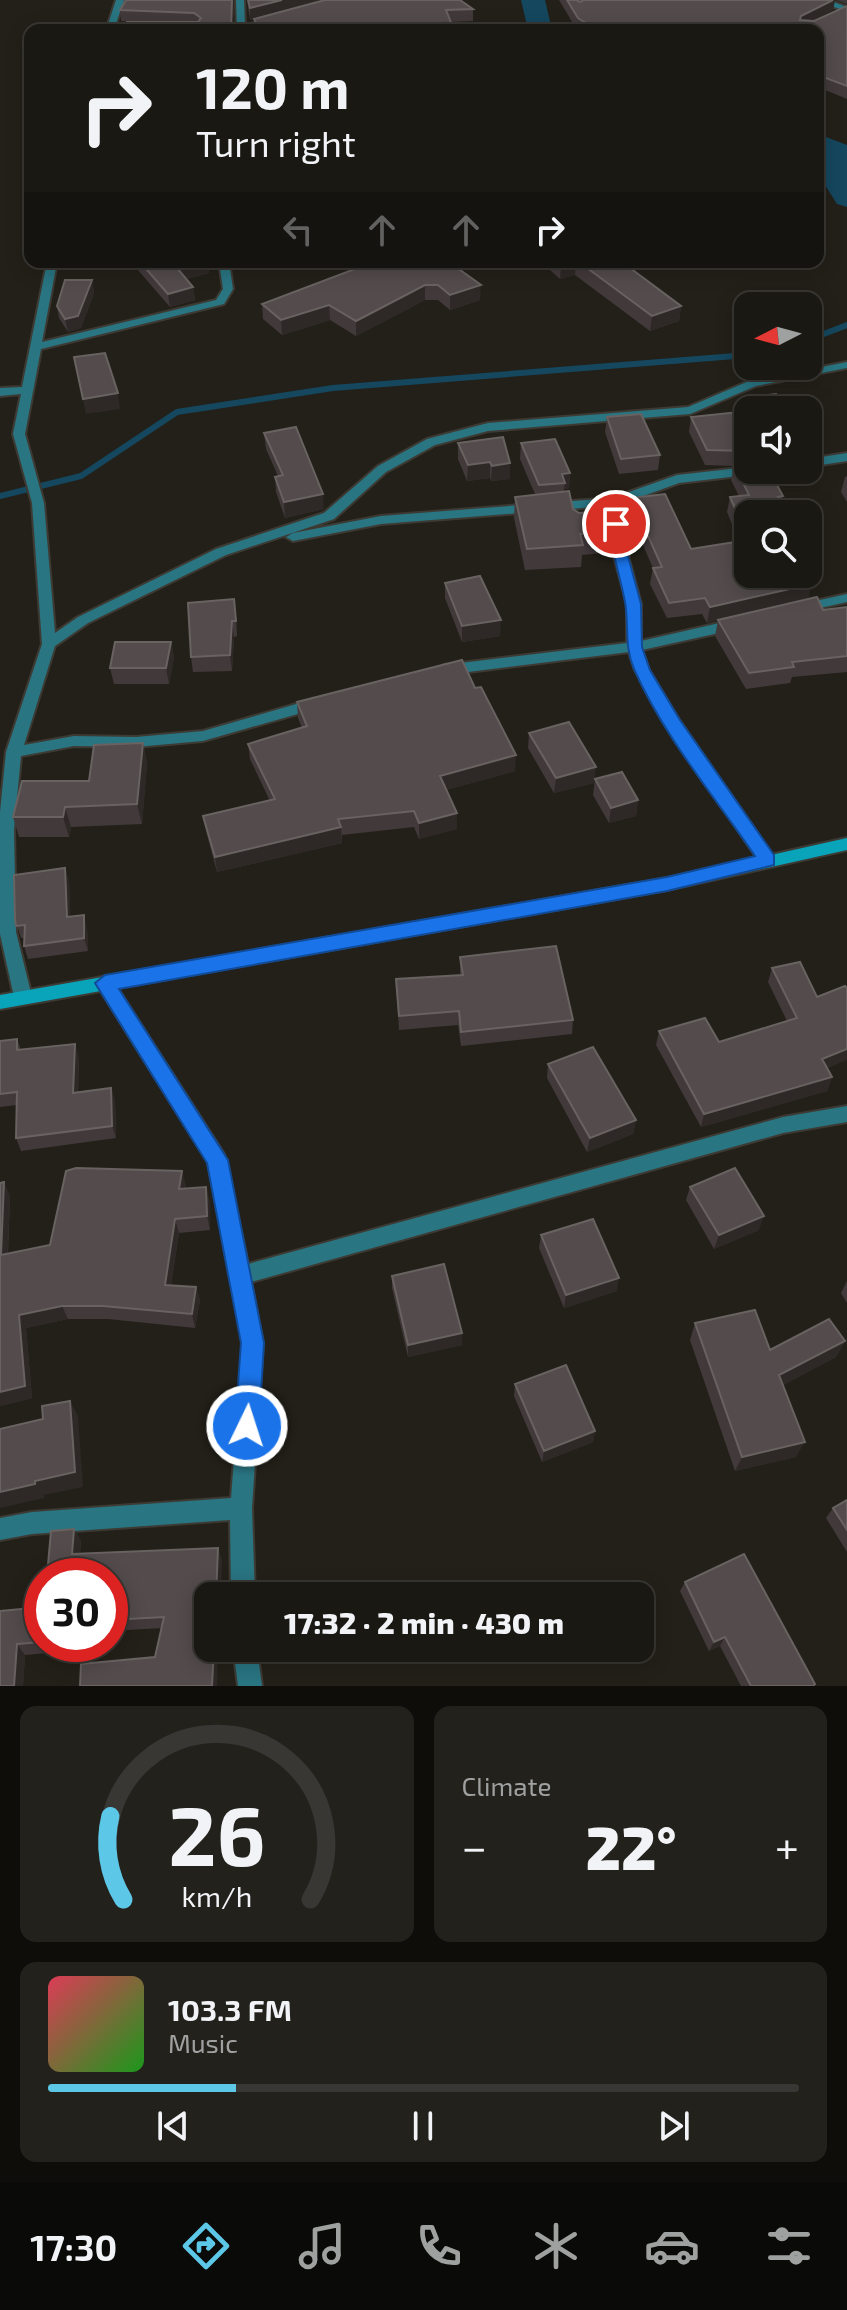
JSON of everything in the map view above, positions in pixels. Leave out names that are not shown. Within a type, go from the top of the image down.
[{"type":"main road","points":[[0,1002],[667,884],[847,844]]},
{"type":"street","points":[[112,24],[120,0]]},
{"type":"street","points":[[240,0],[241,24]]},
{"type":"street","points":[[820,0],[847,10]]},
{"type":"street","points":[[833,17],[847,10]]},
{"type":"street","points":[[260,24],[283,18]]},
{"type":"street","points":[[23,997],[8,932],[6,830],[14,752],[49,644],[38,503],[19,434],[51,268]]},
{"type":"street","points":[[35,347],[220,302],[228,289],[225,268]]},
{"type":"street","points":[[49,644],[83,620],[221,552],[329,516],[382,469],[431,442],[488,427],[690,410],[753,383],[847,365]]},
{"type":"street","points":[[0,392],[27,390]]},
{"type":"street","points":[[822,461],[847,457]]},
{"type":"street","points":[[221,552],[381,520],[614,502],[677,479],[734,473]]},
{"type":"street","points":[[614,502],[618,545],[634,604],[634,647],[642,670],[674,724],[767,860]]},
{"type":"street","points":[[786,612],[847,598]]},
{"type":"street","points":[[423,676],[452,668],[634,647],[757,619]]},
{"type":"street","points":[[14,752],[74,741],[136,742],[203,736],[336,699]]},
{"type":"street","points":[[105,983],[217,1160],[253,1343],[241,1508],[243,1582]]},
{"type":"street","points":[[240,1276],[783,1125],[847,1114]]},
{"type":"street","points":[[0,1529],[32,1523],[241,1508]]},
{"type":"street","points":[[247,1662],[250,1686]]},
{"type":"building","points":[[126,0],[232,0],[231,24],[126,24],[198,22],[201,18],[194,13],[120,10]]},
{"type":"building","points":[[248,0],[282,0],[250,8]]},
{"type":"building","points":[[325,0],[460,0],[473,9],[446,10],[452,24],[256,24],[254,19]]},
{"type":"building","points":[[567,0],[833,0],[801,16],[800,20],[814,21],[847,6],[847,86],[824,77],[824,24],[588,24],[578,18]]},
{"type":"building","points":[[145,268],[177,268],[193,287],[168,294]]},
{"type":"building","points":[[457,268],[481,285],[450,295],[438,285],[425,285],[356,321],[329,305],[281,320],[262,304],[355,269]]},
{"type":"building","points":[[587,268],[630,268],[681,306],[652,316]]},
{"type":"building","points":[[65,280],[92,280],[78,316],[65,319],[57,306]]},
{"type":"building","points":[[105,353],[118,393],[83,399],[74,357]]},
{"type":"building","points":[[734,412],[734,451],[707,450],[691,417]]},
{"type":"building","points":[[641,414],[660,455],[621,459],[607,417]]},
{"type":"building","points":[[296,427],[323,494],[284,502],[275,477],[283,475],[264,433]]},
{"type":"building","points":[[503,437],[510,463],[492,466],[490,462],[468,465],[458,443]]},
{"type":"building","points":[[555,439],[570,473],[562,474],[565,483],[539,485],[521,443]]},
{"type":"building","points":[[744,484],[777,484],[783,496],[778,497],[779,500],[734,500],[734,506],[730,497],[749,495]]},
{"type":"building","points":[[569,491],[573,509],[579,513],[600,511],[605,532],[580,534],[583,545],[527,549],[515,497]]},
{"type":"building","points":[[665,494],[691,549],[734,542],[734,588],[794,588],[710,607],[705,598],[669,603],[653,568],[662,567],[631,498]]},
{"type":"building","points":[[480,576],[501,620],[462,626],[445,583]]},
{"type":"building","points":[[817,597],[823,610],[847,607],[847,656],[792,662],[794,667],[749,673],[718,620]]},
{"type":"building","points":[[234,599],[236,621],[232,621],[230,655],[191,657],[188,603]]},
{"type":"building","points":[[115,642],[171,642],[166,668],[110,668]]},
{"type":"building","points":[[462,660],[475,688],[481,687],[516,755],[440,776],[457,813],[419,823],[414,811],[338,819],[341,827],[215,857],[203,816],[275,799],[248,744],[307,726],[297,702]]},
{"type":"building","points":[[569,722],[596,767],[556,778],[529,733]]},
{"type":"building","points":[[143,743],[137,804],[65,807],[63,817],[13,817],[22,781],[89,781],[94,745]]},
{"type":"building","points":[[622,772],[638,800],[611,808],[595,779]]},
{"type":"building","points":[[65,868],[67,917],[84,915],[84,938],[24,946],[25,925],[16,926],[15,919],[14,875]]},
{"type":"building","points":[[556,946],[573,1020],[461,1032],[459,1011],[399,1016],[396,979],[463,975],[460,957]]},
{"type":"building","points":[[800,962],[817,997],[845,986],[847,988],[847,1049],[822,1059],[832,1077],[704,1114],[659,1031],[705,1018],[719,1042],[797,1018],[772,968]]},
{"type":"building","points":[[17,1039],[17,1050],[75,1044],[73,1093],[111,1088],[112,1126],[16,1138],[17,1092],[0,1094],[0,1041]]},
{"type":"building","points":[[593,1047],[636,1120],[590,1138],[548,1064]]},
{"type":"building","points":[[76,1168],[182,1171],[179,1189],[206,1187],[207,1216],[175,1219],[165,1285],[196,1287],[192,1314],[103,1306],[62,1306],[19,1315],[25,1386],[0,1392],[0,1183],[4,1182],[1,1255],[50,1245],[66,1171]]},
{"type":"building","points":[[735,1168],[764,1216],[719,1235],[690,1187]]},
{"type":"building","points":[[593,1219],[619,1278],[566,1295],[541,1235]]},
{"type":"building","points":[[444,1264],[462,1333],[408,1345],[392,1276]]},
{"type":"building","points":[[755,1310],[770,1350],[829,1319],[845,1341],[779,1375],[805,1442],[742,1457],[695,1323]]},
{"type":"building","points":[[566,1365],[595,1431],[544,1451],[515,1384]]},
{"type":"building","points":[[70,1401],[75,1472],[0,1492],[0,1429],[43,1419],[42,1406]]},
{"type":"building","points":[[847,1500],[847,1530],[833,1508]]},
{"type":"building","points":[[74,1529],[72,1554],[218,1548],[217,1582],[194,1582],[194,1662],[213,1662],[212,1686],[80,1686],[81,1664],[128,1662],[128,1660],[155,1657],[164,1617],[128,1619],[128,1558],[49,1558],[51,1531]]},
{"type":"building","points":[[744,1554],[815,1684],[813,1686],[751,1686],[725,1637],[714,1642],[685,1582]]},
{"type":"building","points":[[24,1609],[24,1643],[17,1644],[14,1686],[0,1686],[0,1611]]},
{"type":"waterway","points":[[533,0],[539,24]]},
{"type":"waterway","points":[[824,145],[837,150],[839,185],[847,198]]},
{"type":"waterway","points":[[837,150],[847,149]]},
{"type":"waterway","points":[[822,335],[847,325]]},
{"type":"waterway","points":[[0,496],[81,476],[177,412],[333,388],[734,356]]},
{"type":"route","points":[[247,1426],[253,1343],[217,1160],[105,983],[667,884],[767,860],[674,724],[642,670],[634,647],[634,604],[618,545],[616,524]]}]
